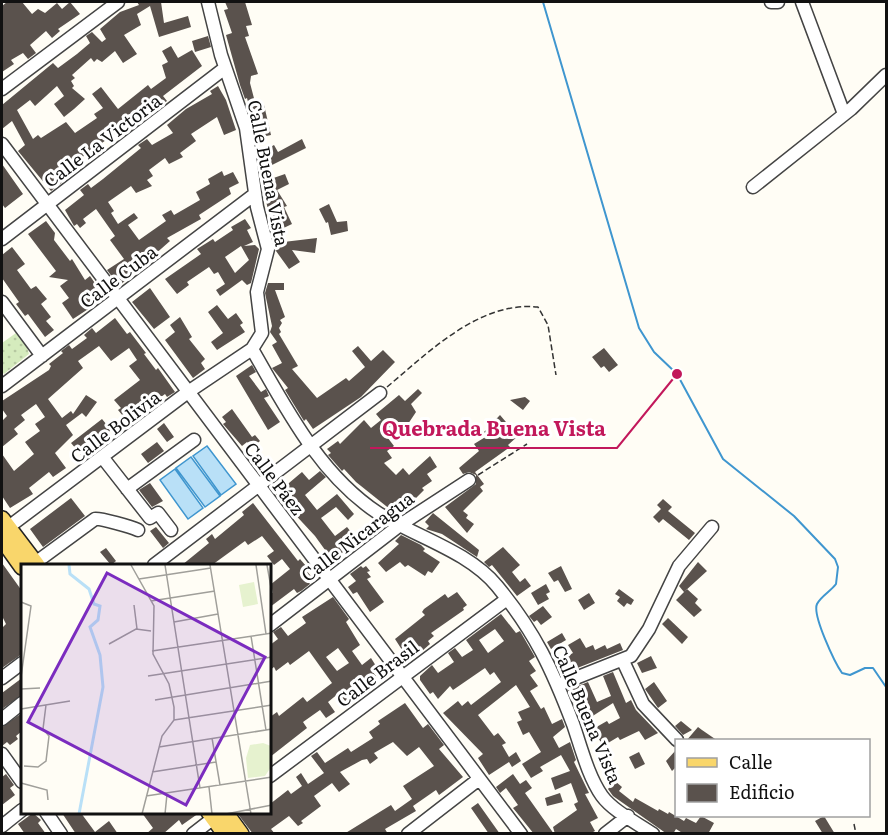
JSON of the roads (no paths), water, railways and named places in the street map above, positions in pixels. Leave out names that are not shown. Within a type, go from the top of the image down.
[{"type":"main road","points":[[3,530],[30,564]]},
{"type":"main road","points":[[217,814],[225,834]]},
{"type":"main road","points":[[217,814],[241,834]]},
{"type":"street","name":"Calle Buena Vista","points":[[208,2],[225,68],[246,128],[255,194],[268,254],[257,292],[262,333],[252,349],[311,446],[354,494],[400,525],[480,569],[507,599],[535,638],[558,685],[599,791],[604,799],[653,834]]},
{"type":"street","points":[[771,2],[778,2]]},
{"type":"street","points":[[802,2],[844,114]]},
{"type":"street","points":[[2,89],[112,4]]},
{"type":"street","name":"Calle La Victoria","points":[[2,239],[225,68]]},
{"type":"street","points":[[753,187],[844,114],[886,75]]},
{"type":"street","name":"Calle Páez","points":[[2,144],[520,834]]},
{"type":"street","name":"Calle Cuba","points":[[2,386],[255,194]]},
{"type":"street","points":[[2,302],[42,356]]},
{"type":"street","name":"Calle Bolivia","points":[[3,530],[103,458],[188,392],[252,349]]},
{"type":"street","points":[[155,564],[380,393]]},
{"type":"street","points":[[127,489],[194,440]]},
{"type":"street","points":[[103,458],[150,518],[158,513],[171,530]]},
{"type":"street","name":"Calle Nicaragua","points":[[272,623],[400,525],[470,480]]},
{"type":"street","points":[[32,564],[95,519],[103,518],[116,525],[138,530]]},
{"type":"street","points":[[558,685],[631,656],[644,637],[687,554],[712,527]]},
{"type":"street","name":"Calle Brasil","points":[[272,774],[507,599]]},
{"type":"street","points":[[623,661],[643,704],[675,739]]},
{"type":"street","points":[[2,678],[21,664]]},
{"type":"street","points":[[2,719],[21,705]]},
{"type":"street","points":[[2,754],[21,781]]},
{"type":"street","points":[[408,834],[479,779]]},
{"type":"street","points":[[2,826],[21,811]]},
{"type":"street","points":[[46,814],[61,834]]},
{"type":"street","points":[[193,834],[217,814]]},
{"type":"street","points":[[605,834],[628,816]]},
{"type":"water","points":[[207,446],[236,484],[221,495],[193,456]]},
{"type":"water","points":[[191,457],[220,496],[205,507],[176,468]]},
{"type":"water","points":[[175,469],[203,508],[188,519],[160,480]]},
{"type":"waterway","points":[[543,2],[639,328],[654,352],[677,374],[723,459],[794,516],[835,559],[838,567],[836,584],[821,598],[816,610],[825,639],[842,673],[850,675],[865,668],[873,668],[886,687]]},
{"type":"place","name":"Quebrada Buena Vista","points":[[677,374]]}]
